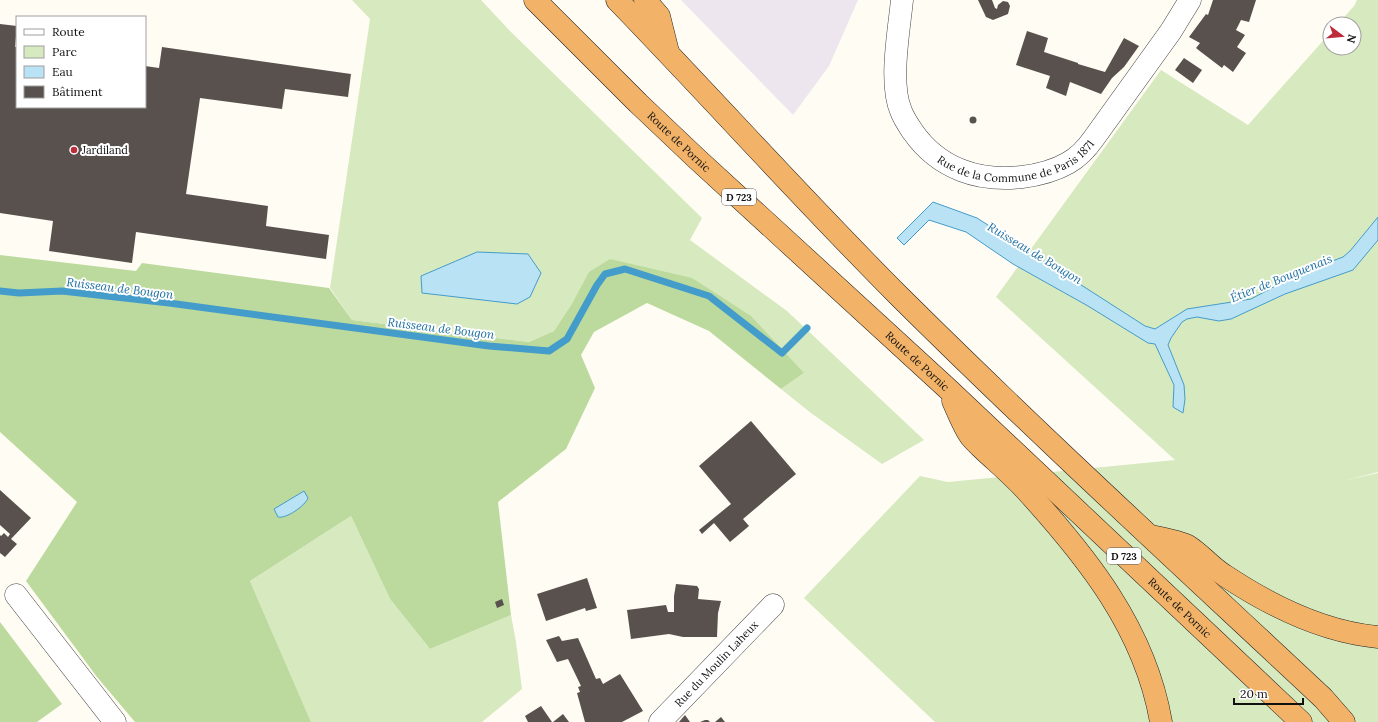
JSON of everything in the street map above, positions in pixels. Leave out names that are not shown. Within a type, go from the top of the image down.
[{"type":"highway","name":"Route de Pornic","points":[[535,0],[638,103],[696,158],[948,389],[1301,722]]},
{"type":"highway","name":"D 723","points":[[617,0],[669,53],[734,126],[898,295],[1148,535],[1323,698],[1353,722]]},
{"type":"highway","points":[[645,0],[659,16],[669,53]]},
{"type":"highway","points":[[948,389],[970,436],[1024,488],[1093,569],[1111,596],[1140,653],[1153,689],[1161,722]]},
{"type":"highway","points":[[1148,535],[1188,546],[1223,574],[1283,609],[1327,626],[1378,637]]},
{"type":"highway","name":"D 723","points":[[1323,698],[1344,722]]},
{"type":"street","name":"Rue de la Commune de Paris 1871","points":[[902,0],[896,61],[896,92],[901,111],[908,124],[917,137],[950,166],[975,176],[1005,179],[1032,176],[1052,171],[1068,164],[1083,152],[1172,31],[1190,0]]},
{"type":"street","points":[[16,595],[115,722]]},
{"type":"street","name":"Rue du Moulin Laheux","points":[[660,722],[773,605]]},
{"type":"shaded area","points":[[681,0],[858,0],[829,66],[793,115]]},
{"type":"green space","points":[[352,0],[481,0],[511,32],[702,218],[690,240],[787,311],[924,440],[882,464],[811,413],[781,389],[804,373],[692,278],[573,302],[554,331],[529,342],[352,320],[330,288],[370,19]]},
{"type":"green space","points":[[1357,0],[1378,0],[1378,472],[1347,480],[1378,473],[1378,722],[935,722],[804,598],[920,476],[948,482],[1175,460],[996,297],[1161,70],[1248,125],[1322,42],[1322,56],[1362,56],[1362,16],[1345,16]]},
{"type":"green space","points":[[0,255],[136,271],[142,263],[329,288],[352,320],[529,342],[554,331],[573,302],[589,272],[610,259],[692,278],[751,316],[804,373],[781,389],[709,331],[647,303],[594,332],[581,355],[595,388],[566,449],[498,502],[511,615],[430,649],[390,599],[351,516],[250,581],[311,722],[135,722],[97,677],[26,581],[77,502],[0,432]]},
{"type":"green space","points":[[351,516],[390,599],[430,649],[511,615],[522,689],[482,722],[311,722],[250,581]]},
{"type":"green space","points":[[0,622],[62,704],[37,722],[0,722]]},
{"type":"water","points":[[933,202],[977,218],[1145,326],[1155,329],[1187,309],[1251,299],[1298,274],[1343,257],[1350,251],[1378,217],[1378,240],[1353,270],[1285,294],[1231,319],[1219,321],[1197,317],[1187,319],[1182,322],[1168,345],[1184,385],[1185,399],[1183,413],[1173,407],[1174,385],[1155,344],[1148,343],[1088,306],[1013,264],[966,232],[929,220],[904,245],[897,238]]},
{"type":"water","points":[[477,252],[528,254],[541,273],[530,297],[517,304],[422,293],[421,276]]},
{"type":"water","points":[[304,491],[308,498],[303,505],[286,516],[278,517],[274,509]]},
{"type":"building","points":[[978,0],[992,0],[995,8],[997,9],[998,5],[1003,1],[1008,2],[1010,6],[1008,14],[993,20],[986,17]]},
{"type":"building","points":[[1213,0],[1256,0],[1249,22],[1241,20],[1236,30],[1245,35],[1237,47],[1246,53],[1233,72],[1224,65],[1222,68],[1201,52],[1196,48],[1200,43],[1189,37],[1206,14],[1208,15]]},
{"type":"building","points":[[0,24],[16,26],[16,108],[146,108],[146,66],[159,68],[162,47],[351,74],[348,97],[285,89],[282,109],[200,98],[186,194],[268,206],[266,226],[329,235],[326,259],[136,232],[132,263],[49,251],[53,221],[0,213]]},
{"type":"building","points":[[1027,31],[1048,38],[1044,52],[1105,72],[1124,38],[1139,46],[1124,67],[1112,78],[1101,94],[1070,82],[1066,96],[1046,88],[1050,76],[1016,65]]},
{"type":"building","points":[[1184,58],[1202,70],[1193,83],[1175,70]]},
{"type":"building","points":[[973,117],[976,120],[973,123],[970,120]]},
{"type":"building","points":[[751,421],[796,474],[743,519],[749,526],[730,542],[714,523],[702,534],[699,530],[731,504],[699,466]]},
{"type":"building","points":[[0,490],[31,518],[11,539],[17,544],[5,557],[0,553],[0,535],[1,536],[4,533],[8,537],[10,534],[0,525]]},
{"type":"building","points":[[587,578],[597,608],[586,611],[585,608],[546,621],[537,594]]},
{"type":"building","points":[[676,584],[697,586],[699,589],[698,599],[721,601],[718,613],[717,637],[683,637],[669,634],[631,639],[627,610],[666,605],[668,612],[674,612]]},
{"type":"building","points":[[502,599],[504,605],[497,608],[495,602]]},
{"type":"building","points":[[559,636],[562,641],[578,638],[596,679],[600,678],[603,684],[620,674],[643,711],[622,722],[585,722],[577,693],[580,692],[578,687],[581,686],[568,659],[557,662],[546,640]]},
{"type":"building","points":[[541,706],[552,722],[528,722],[525,716]]},
{"type":"building","points":[[563,714],[569,722],[553,722]]},
{"type":"building","points":[[685,715],[690,722],[679,722]]},
{"type":"building","points":[[721,717],[725,722],[715,722]]},
{"type":"building","points":[[705,720],[710,722],[700,722]]},
{"type":"waterway","name":"Ruisseau de Bougon","points":[[0,291],[19,293],[62,291],[169,303],[489,346],[549,351],[567,339],[597,285],[605,274],[625,269],[709,296],[782,353],[807,328]]},
{"type":"place","name":"Jardiland","points":[[74,150]]},
{"type":"water label","name":"Étier de Bouguenais","points":[[1281,278]]}]
